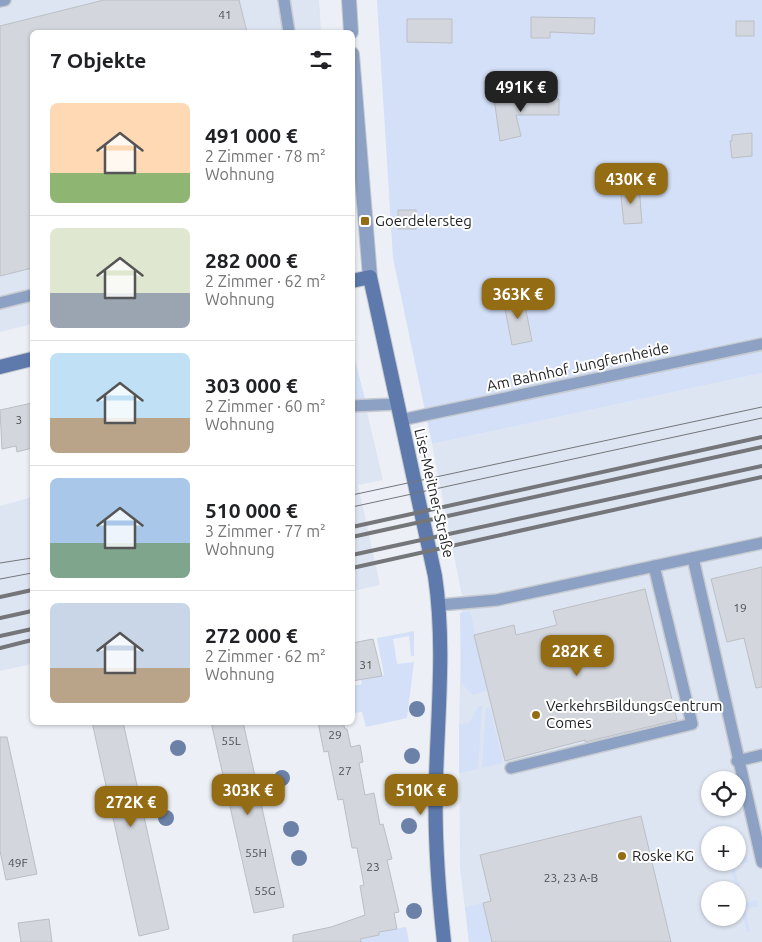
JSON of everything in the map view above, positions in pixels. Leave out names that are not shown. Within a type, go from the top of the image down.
[{"type":"main road","points":[[355,280],[370,276]]},
{"type":"main road","name":"Lise-Meitner-Straße","points":[[370,276],[440,605],[441,674],[436,822],[438,886],[444,942]]},
{"type":"main road","points":[[0,367],[30,360]]},
{"type":"street","points":[[349,0],[351,30]]},
{"type":"street","name":"Lise-Meitner-Straße","points":[[355,91],[370,276]]},
{"type":"lane","points":[[0,1],[5,0]]},
{"type":"lane","points":[[284,0],[289,30]]},
{"type":"lane","points":[[0,303],[30,296]]},
{"type":"lane","name":"Am Bahnhof Jungfernheide","points":[[401,420],[548,387],[762,344]]},
{"type":"lane","points":[[355,406],[397,404]]},
{"type":"lane","points":[[440,605],[497,600],[762,543]]},
{"type":"lane","points":[[693,558],[737,761],[762,862]]},
{"type":"lane","points":[[511,768],[692,724],[654,566]]},
{"type":"lane","points":[[737,761],[762,755]]},
{"type":"shaded area","points":[[0,0],[319,0],[321,30],[30,30],[30,324],[0,332]]},
{"type":"shaded area","points":[[377,0],[762,0],[762,373],[432,444],[393,258]]},
{"type":"shaded area","points":[[355,360],[366,403],[355,400]]},
{"type":"shaded area","points":[[355,361],[383,480],[358,485],[380,585],[355,591]]},
{"type":"shaded area","points":[[762,373],[762,942],[469,942],[460,868],[459,725],[462,596],[432,444]]},
{"type":"shaded area","points":[[30,498],[30,664],[0,671],[0,506]]},
{"type":"shaded area","points":[[470,611],[488,690],[473,695],[461,683],[460,613]]},
{"type":"shaded area","points":[[414,631],[414,656],[411,656],[409,636],[393,639],[397,664],[414,662],[407,718],[366,727],[362,712],[355,713],[355,686],[362,684],[361,680],[384,675],[377,638]]},
{"type":"shaded area","points":[[482,705],[478,769],[459,773],[459,725],[470,722],[477,708]]},
{"type":"shaded area","points":[[490,707],[503,763],[482,768],[486,708]]},
{"type":"shaded area","points":[[732,871],[735,871],[738,881],[734,881]]},
{"type":"shaded area","points":[[757,900],[758,906],[746,909],[746,902]]},
{"type":"shaded area","points":[[483,903],[492,942],[469,942],[465,907]]},
{"type":"shaded area","points":[[746,914],[750,932],[747,932],[746,926]]},
{"type":"shaded area","points":[[406,927],[409,942],[359,942],[360,939],[379,935],[379,932]]},
{"type":"building","points":[[104,0],[239,0],[246,30],[30,30],[30,268],[0,276],[0,26]]},
{"type":"building","points":[[531,17],[595,18],[594,34],[550,32],[550,38],[531,38]]},
{"type":"building","points":[[407,19],[452,19],[452,43],[407,42]]},
{"type":"building","points":[[736,21],[754,21],[754,36],[736,36]]},
{"type":"building","points":[[494,98],[559,99],[559,115],[516,115],[521,136],[500,141]]},
{"type":"building","points":[[752,133],[752,156],[732,158],[730,141],[732,141],[732,135]]},
{"type":"building","points":[[639,185],[642,223],[624,224],[620,187]]},
{"type":"building","points":[[398,210],[416,210],[416,229],[398,229]]},
{"type":"building","points":[[523,295],[532,341],[512,345],[503,299]]},
{"type":"building","points":[[30,403],[30,449],[17,452],[16,446],[2,449],[0,410]]},
{"type":"building","points":[[762,567],[762,687],[756,688],[744,638],[727,642],[711,579]]},
{"type":"building","points":[[645,589],[677,720],[585,742],[585,740],[505,761],[474,635],[514,625],[516,635],[557,625],[553,611]]},
{"type":"building","points":[[373,639],[382,676],[355,680],[355,642]]},
{"type":"building","points":[[93,725],[124,725],[169,929],[139,936]]},
{"type":"building","points":[[212,725],[244,725],[284,907],[254,913]]},
{"type":"building","points":[[319,725],[344,725],[345,729],[347,729],[351,747],[360,745],[363,762],[359,763],[365,795],[374,793],[380,825],[383,824],[392,859],[387,860],[399,912],[394,913],[397,929],[379,932],[379,935],[360,939],[361,942],[293,942],[293,935],[331,927],[365,915],[360,886],[364,885],[357,848],[352,848],[343,799],[338,800],[328,751],[324,752]]},
{"type":"building","points":[[0,737],[7,737],[37,874],[6,880],[0,851]]},
{"type":"building","points":[[641,816],[671,942],[492,942],[483,903],[491,901],[480,855]]},
{"type":"building","points":[[49,919],[52,942],[21,942],[18,923]]},
{"type":"tram line","points":[[355,494],[762,407]]},
{"type":"tram line","points":[[355,506],[762,418]]},
{"type":"tram line","points":[[0,563],[30,558]]},
{"type":"tram line","points":[[0,579],[30,573]]},
{"type":"railway","points":[[355,526],[762,437]]},
{"type":"railway","points":[[355,536],[762,447]]},
{"type":"railway","points":[[355,554],[762,466]]},
{"type":"railway","points":[[355,567],[762,477]]},
{"type":"railway","points":[[0,597],[30,590]]},
{"type":"railway","points":[[0,618],[30,611]]},
{"type":"railway","points":[[0,636],[30,629]]},
{"type":"railway","points":[[0,648],[30,640]]},
{"type":"place","name":"Goerdelersteg","points":[[365,221]]},
{"type":"place","name":"VerkehrsBildungsCentrum Comes","points":[[536,715]]},
{"type":"place","name":"Roske KG","points":[[622,856]]}]
